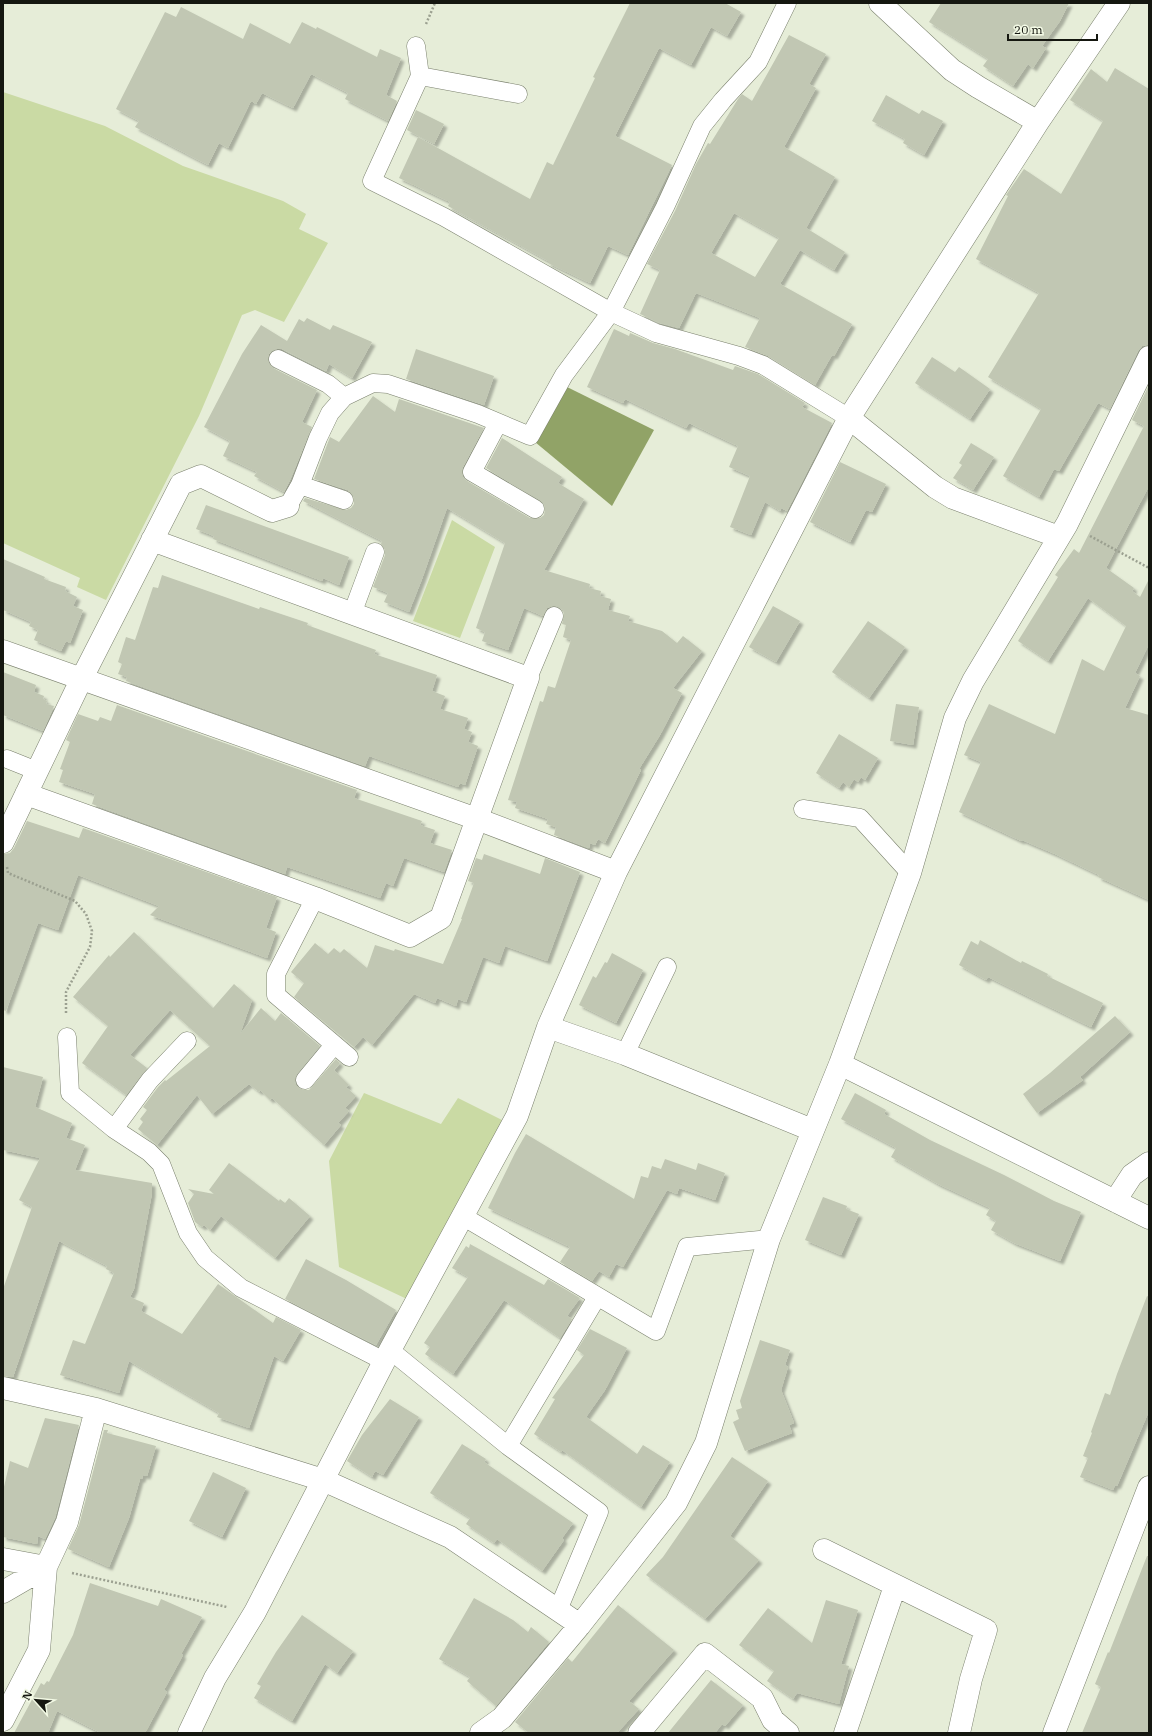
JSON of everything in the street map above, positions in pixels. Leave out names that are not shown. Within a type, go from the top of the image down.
[{"type":"street","points":[[880,3],[952,70],[1038,122]]},
{"type":"street","points":[[189,1733],[215,1678],[255,1612],[387,1356],[517,1116],[548,1027],[616,872],[849,418],[1038,122],[1119,3]]},
{"type":"street","points":[[481,1733],[502,1718],[580,1625],[676,1503],[706,1443],[769,1239],[840,1064],[910,873],[955,718],[973,681],[1063,530],[1149,357]]},
{"type":"street","points":[[849,418],[935,487],[953,498],[1063,530]]},
{"type":"street","points":[[3,842],[82,678],[181,484],[201,476],[272,511],[288,506]]},
{"type":"street","points":[[26,794],[315,898],[410,936],[441,918],[528,678],[152,540]]},
{"type":"street","points":[[3,651],[477,820],[616,872]]},
{"type":"street","points":[[548,1027],[625,1054],[812,1130]]},
{"type":"street","points":[[840,1064],[1149,1218]]},
{"type":"street","points":[[1114,1201],[1132,1175],[1149,1164]]},
{"type":"street","points":[[3,1388],[96,1409],[323,1480],[450,1537],[580,1625]]},
{"type":"street","points":[[3,1720],[39,1650],[46,1567],[66,1522],[96,1409]]},
{"type":"street","points":[[1054,1733],[1149,1487]]},
{"type":"street","points":[[824,1550],[986,1630],[971,1679],[963,1732]]},
{"type":"street","points":[[3,1559],[46,1567]]},
{"type":"street","points":[[3,1592],[46,1567]]},
{"type":"street","points":[[845,1733],[895,1586]]},
{"type":"street","points":[[639,1733],[706,1654],[762,1698],[773,1720],[788,1733]]},
{"type":"lane","points":[[288,506],[300,485],[318,438],[330,413],[344,397],[373,383],[388,384],[498,423],[530,436],[564,375],[611,312],[665,207],[702,126],[723,100],[758,62],[787,3]]},
{"type":"lane","points":[[416,46],[420,76],[372,181],[444,217],[611,312],[656,333],[739,356],[763,365],[849,418]]},
{"type":"lane","points":[[420,76],[518,94]]},
{"type":"lane","points":[[278,359],[328,384],[344,397]]},
{"type":"lane","points":[[498,423],[472,472],[535,509]]},
{"type":"lane","points":[[300,485],[344,500]]},
{"type":"lane","points":[[352,614],[375,552]]},
{"type":"lane","points":[[528,678],[554,616]]},
{"type":"lane","points":[[7,759],[37,771]]},
{"type":"lane","points":[[803,809],[860,818],[910,873]]},
{"type":"lane","points":[[315,898],[276,974],[276,995],[349,1057]]},
{"type":"lane","points":[[625,1054],[667,967]]},
{"type":"lane","points":[[66,1037],[70,1094],[114,1129],[148,1152],[161,1164],[188,1233],[206,1258],[241,1288],[387,1356],[599,1512],[558,1610]]},
{"type":"lane","points":[[114,1129],[150,1080],[187,1041]]},
{"type":"lane","points":[[305,1080],[334,1045]]},
{"type":"lane","points":[[464,1216],[656,1331],[687,1247],[769,1239]]},
{"type":"lane","points":[[508,1446],[597,1297]]},
{"type":"path","points":[[1063,530],[1149,568]]},
{"type":"path","points":[[3,842],[8,873],[75,901],[86,914],[92,931],[90,947],[66,992],[66,1037]]},
{"type":"path","points":[[46,1567],[255,1612]]},
{"type":"shaded area","points":[[3,92],[105,126],[183,166],[283,201],[306,214],[299,229],[328,243],[284,322],[255,310],[242,315],[199,416],[106,600],[77,587],[80,578],[3,543]]},
{"type":"shaded area","points":[[565,386],[654,430],[612,506],[535,442]]},
{"type":"shaded area","points":[[452,520],[495,547],[460,638],[413,621]]},
{"type":"shaded area","points":[[364,1093],[441,1124],[458,1098],[502,1120],[492,1149],[409,1300],[339,1267],[329,1161]]},
{"type":"building","points":[[630,3],[725,3],[741,12],[727,36],[711,27],[691,65],[659,48],[615,136],[672,165],[628,255],[608,246],[590,283],[548,263],[548,261],[448,206],[450,202],[399,178],[418,137],[530,199],[547,162],[553,165],[595,78],[593,77]]},
{"type":"building","points":[[941,3],[1069,3],[1060,21],[1042,46],[1046,48],[1033,68],[1028,64],[1013,86],[983,66],[988,59],[929,22]]},
{"type":"building","points":[[181,7],[243,39],[250,23],[290,44],[302,22],[316,29],[317,27],[377,57],[380,49],[401,58],[386,95],[397,101],[388,121],[345,99],[348,93],[311,74],[293,108],[262,93],[256,104],[251,101],[228,148],[219,143],[208,165],[135,127],[139,121],[116,109],[165,12],[176,17]]},
{"type":"building","points":[[789,35],[826,54],[809,84],[816,88],[784,147],[835,177],[806,228],[845,252],[834,270],[800,250],[780,284],[852,324],[834,356],[832,355],[815,385],[768,356],[745,347],[760,318],[696,293],[679,328],[660,323],[640,314],[660,270],[647,264],[675,211],[696,164],[708,143],[710,144],[742,94],[752,101]],"holes":[[[734,213],[779,238],[755,277],[711,253]]]},
{"type":"building","points":[[1115,68],[1149,89],[1149,345],[1142,346],[1138,351],[1110,409],[1098,403],[1059,471],[1054,469],[1039,497],[1003,476],[1041,409],[988,377],[1039,293],[976,259],[1008,196],[1006,195],[1024,169],[1061,194],[1103,121],[1070,100],[1091,69],[1107,82]]},
{"type":"building","points":[[886,95],[919,114],[922,110],[943,121],[924,155],[903,143],[905,139],[872,121]]},
{"type":"building","points":[[416,110],[444,124],[434,144],[407,130]]},
{"type":"building","points":[[307,318],[330,330],[333,325],[372,342],[352,378],[329,364],[326,371],[282,349],[277,349],[269,354],[268,360],[273,368],[317,390],[302,422],[312,427],[284,492],[254,476],[257,472],[223,456],[230,441],[204,427],[242,354],[261,325],[287,341],[299,319],[304,322]]},
{"type":"building","points":[[614,329],[629,336],[630,333],[653,343],[675,349],[733,370],[735,366],[758,374],[805,403],[802,407],[832,423],[787,511],[781,508],[780,511],[765,502],[751,535],[730,527],[750,476],[729,467],[738,446],[689,423],[686,428],[625,399],[623,403],[587,387]]},
{"type":"building","points":[[416,349],[494,376],[484,405],[406,379]]},
{"type":"building","points":[[932,357],[955,372],[959,367],[990,389],[970,419],[915,383]]},
{"type":"building","points":[[1149,385],[1149,486],[1106,568],[1134,588],[1132,591],[1140,597],[1149,579],[1149,644],[1135,673],[1140,676],[1125,708],[1149,715],[1149,900],[1098,877],[1099,875],[1055,854],[1022,840],[1021,841],[959,812],[981,762],[964,755],[989,704],[1055,734],[1082,659],[1104,671],[1126,626],[1088,598],[1048,661],[1018,641],[1058,577],[1055,575],[1074,549],[1079,553],[1144,426],[1132,420]]},
{"type":"building","points":[[373,396],[395,412],[399,399],[484,428],[463,467],[463,477],[467,481],[530,518],[540,518],[544,515],[544,504],[486,468],[502,438],[562,477],[558,483],[584,499],[544,570],[590,584],[589,588],[601,591],[600,596],[611,599],[608,610],[630,616],[628,621],[662,631],[677,643],[683,636],[702,651],[673,688],[682,693],[660,735],[639,769],[641,770],[605,843],[598,839],[595,845],[590,843],[589,848],[554,835],[556,827],[546,824],[548,819],[515,808],[517,802],[508,800],[540,701],[543,702],[548,686],[555,688],[571,640],[563,637],[566,625],[562,624],[564,615],[563,610],[553,606],[547,608],[543,616],[524,608],[508,650],[482,641],[485,632],[476,628],[505,543],[447,508],[409,612],[384,602],[388,593],[373,587],[385,555],[385,550],[381,544],[382,541],[303,501],[305,498],[346,510],[351,508],[354,504],[354,498],[348,490],[314,479],[330,437],[339,442]]},
{"type":"building","points":[[971,443],[994,457],[973,490],[953,478],[962,465],[959,463]]},
{"type":"building","points":[[840,462],[886,484],[872,512],[866,510],[850,542],[810,522]]},
{"type":"building","points":[[206,505],[349,557],[339,585],[323,578],[322,581],[213,539],[214,536],[196,529]]},
{"type":"building","points":[[3,559],[45,577],[44,579],[66,587],[65,591],[77,597],[73,606],[83,610],[70,643],[66,641],[61,651],[34,640],[38,630],[29,626],[31,622],[3,610]]},
{"type":"building","points":[[162,575],[259,609],[260,607],[308,623],[307,625],[376,650],[374,654],[437,675],[432,691],[445,696],[440,709],[468,718],[464,729],[472,732],[468,742],[478,746],[465,785],[460,783],[458,787],[369,756],[365,766],[126,681],[127,677],[118,674],[122,664],[118,662],[126,637],[135,640],[153,587],[158,588]]},
{"type":"building","points":[[773,606],[800,621],[776,662],[749,647]]},
{"type":"building","points":[[868,621],[905,647],[869,698],[832,672]]},
{"type":"building","points":[[3,672],[36,685],[34,692],[44,696],[43,699],[47,701],[46,704],[54,706],[43,731],[3,715]]},
{"type":"building","points":[[896,704],[919,707],[913,745],[890,741]]},
{"type":"building","points":[[117,705],[357,790],[354,798],[422,821],[420,825],[435,830],[430,843],[452,850],[444,872],[404,858],[393,886],[386,883],[380,898],[287,867],[285,874],[92,804],[95,794],[59,782],[63,770],[60,769],[70,742],[66,740],[78,714],[98,721],[100,717],[111,721]]},
{"type":"building","points":[[839,734],[878,758],[865,780],[861,777],[858,782],[854,779],[849,787],[843,782],[839,788],[816,773]]},
{"type":"building","points":[[27,821],[79,838],[83,828],[277,897],[266,928],[276,932],[267,958],[150,915],[159,906],[78,875],[58,930],[38,923],[6,1011],[3,1010],[3,854],[10,853],[14,848]]},
{"type":"building","points":[[484,854],[540,874],[545,858],[580,872],[547,961],[505,946],[499,963],[483,957],[466,1002],[458,999],[456,1006],[437,998],[435,1003],[414,994],[372,1045],[363,1037],[354,1047],[294,997],[304,983],[291,972],[315,943],[328,954],[334,948],[340,953],[344,949],[367,968],[375,945],[394,951],[395,949],[443,964],[462,919],[474,883],[468,881],[476,858],[482,860]]},
{"type":"building","points":[[134,932],[213,1008],[234,984],[252,1000],[240,1034],[261,1008],[275,1021],[281,1013],[320,1046],[297,1074],[295,1083],[299,1088],[309,1090],[336,1059],[340,1063],[334,1070],[349,1085],[346,1087],[356,1096],[345,1108],[349,1111],[338,1123],[341,1125],[324,1145],[272,1098],[270,1100],[260,1090],[259,1092],[249,1084],[212,1114],[197,1095],[157,1145],[138,1129],[143,1122],[140,1119],[147,1110],[143,1107],[158,1087],[210,1046],[170,1010],[130,1055],[147,1068],[126,1095],[82,1063],[108,1026],[73,997],[109,955],[110,957]]},
{"type":"building","points":[[980,940],[1021,963],[1022,961],[1048,974],[1047,976],[1103,1003],[1091,1027],[988,977],[986,980],[959,965],[971,941],[978,945]]},
{"type":"building","points":[[612,953],[643,970],[616,1023],[579,1005],[593,976],[596,978]]},
{"type":"building","points":[[1115,1016],[1130,1032],[1080,1077],[1083,1080],[1037,1113],[1023,1094],[1050,1073]]},
{"type":"building","points":[[3,1067],[43,1077],[35,1107],[72,1123],[66,1138],[85,1145],[75,1170],[152,1183],[152,1193],[134,1289],[130,1297],[144,1303],[141,1311],[182,1334],[218,1284],[273,1323],[276,1317],[301,1330],[283,1361],[274,1356],[249,1428],[217,1417],[219,1413],[129,1361],[119,1393],[60,1375],[73,1340],[85,1344],[114,1273],[106,1269],[107,1266],[59,1241],[13,1377],[3,1376],[3,1289],[32,1207],[19,1200],[40,1158],[3,1150]]},
{"type":"building","points":[[855,1093],[886,1110],[884,1114],[930,1140],[1004,1175],[1054,1201],[1081,1212],[1060,1261],[1014,1243],[991,1230],[996,1221],[986,1215],[990,1208],[938,1184],[891,1157],[896,1148],[841,1119]]},
{"type":"building","points":[[526,1134],[634,1199],[641,1176],[648,1178],[652,1166],[661,1169],[665,1159],[696,1170],[698,1163],[725,1173],[715,1200],[679,1188],[677,1194],[667,1190],[623,1267],[616,1264],[609,1277],[599,1271],[592,1281],[560,1262],[570,1247],[488,1208]]},
{"type":"building","points":[[229,1163],[279,1201],[280,1199],[285,1203],[289,1198],[310,1216],[275,1258],[221,1216],[210,1230],[204,1225],[202,1227],[195,1222],[188,1203],[194,1194],[188,1189],[214,1194],[209,1190]]},
{"type":"building","points":[[823,1197],[847,1206],[846,1209],[859,1214],[841,1255],[805,1240]]},
{"type":"building","points":[[470,1244],[544,1285],[548,1279],[580,1298],[567,1316],[572,1319],[560,1338],[504,1300],[453,1374],[425,1354],[430,1347],[424,1343],[468,1277],[452,1268],[466,1246],[469,1248]]},
{"type":"building","points":[[306,1259],[346,1280],[396,1310],[376,1345],[285,1299]]},
{"type":"building","points":[[1147,1296],[1149,1297],[1149,1411],[1117,1486],[1115,1485],[1113,1490],[1080,1477],[1088,1458],[1083,1456],[1105,1393],[1110,1395]]},
{"type":"building","points":[[590,1329],[627,1348],[605,1390],[586,1417],[637,1454],[643,1445],[670,1462],[641,1507],[562,1450],[561,1452],[534,1434],[555,1399],[552,1398],[584,1355],[577,1350]]},
{"type":"building","points":[[760,1340],[790,1350],[785,1365],[788,1367],[781,1390],[794,1423],[789,1425],[792,1433],[745,1451],[733,1422],[739,1419],[736,1410],[742,1408],[740,1401]]},
{"type":"building","points":[[390,1399],[419,1417],[383,1475],[375,1471],[372,1477],[347,1461],[362,1435]]},
{"type":"building","points":[[45,1418],[79,1425],[55,1518],[45,1539],[38,1536],[37,1544],[3,1537],[3,1491],[10,1461],[28,1468]]},
{"type":"building","points":[[104,1430],[108,1430],[107,1433],[156,1446],[147,1476],[143,1475],[142,1479],[140,1479],[129,1518],[109,1567],[68,1549],[79,1525]]},
{"type":"building","points":[[462,1444],[486,1459],[484,1462],[573,1523],[562,1538],[564,1540],[542,1571],[497,1539],[494,1543],[466,1524],[470,1518],[430,1493]]},
{"type":"building","points":[[732,1457],[768,1481],[730,1536],[759,1560],[705,1619],[646,1575],[663,1557]]},
{"type":"building","points":[[213,1472],[246,1488],[222,1537],[189,1521]]},
{"type":"building","points":[[1147,1556],[1149,1556],[1149,1733],[1082,1733],[1101,1687],[1095,1684],[1108,1652],[1109,1653]]},
{"type":"building","points":[[90,1583],[158,1606],[161,1599],[202,1617],[181,1654],[183,1655],[164,1690],[167,1692],[145,1733],[101,1733],[57,1711],[48,1733],[14,1733],[41,1683],[44,1685],[47,1681],[49,1682],[73,1635]]},
{"type":"building","points":[[474,1598],[513,1620],[528,1632],[531,1627],[549,1642],[496,1706],[467,1681],[470,1677],[439,1659]]},
{"type":"building","points":[[826,1600],[858,1610],[841,1664],[849,1666],[839,1704],[797,1693],[793,1699],[767,1681],[774,1671],[739,1645],[768,1608],[812,1643]]},
{"type":"building","points":[[618,1605],[674,1650],[629,1701],[639,1709],[617,1733],[529,1733],[515,1722],[568,1658],[572,1662]]},
{"type":"building","points":[[302,1615],[353,1651],[337,1673],[325,1664],[292,1721],[254,1698],[261,1686],[257,1684],[276,1652]]},
{"type":"building","points":[[711,1680],[743,1705],[725,1726],[722,1724],[715,1733],[668,1733]]}]
